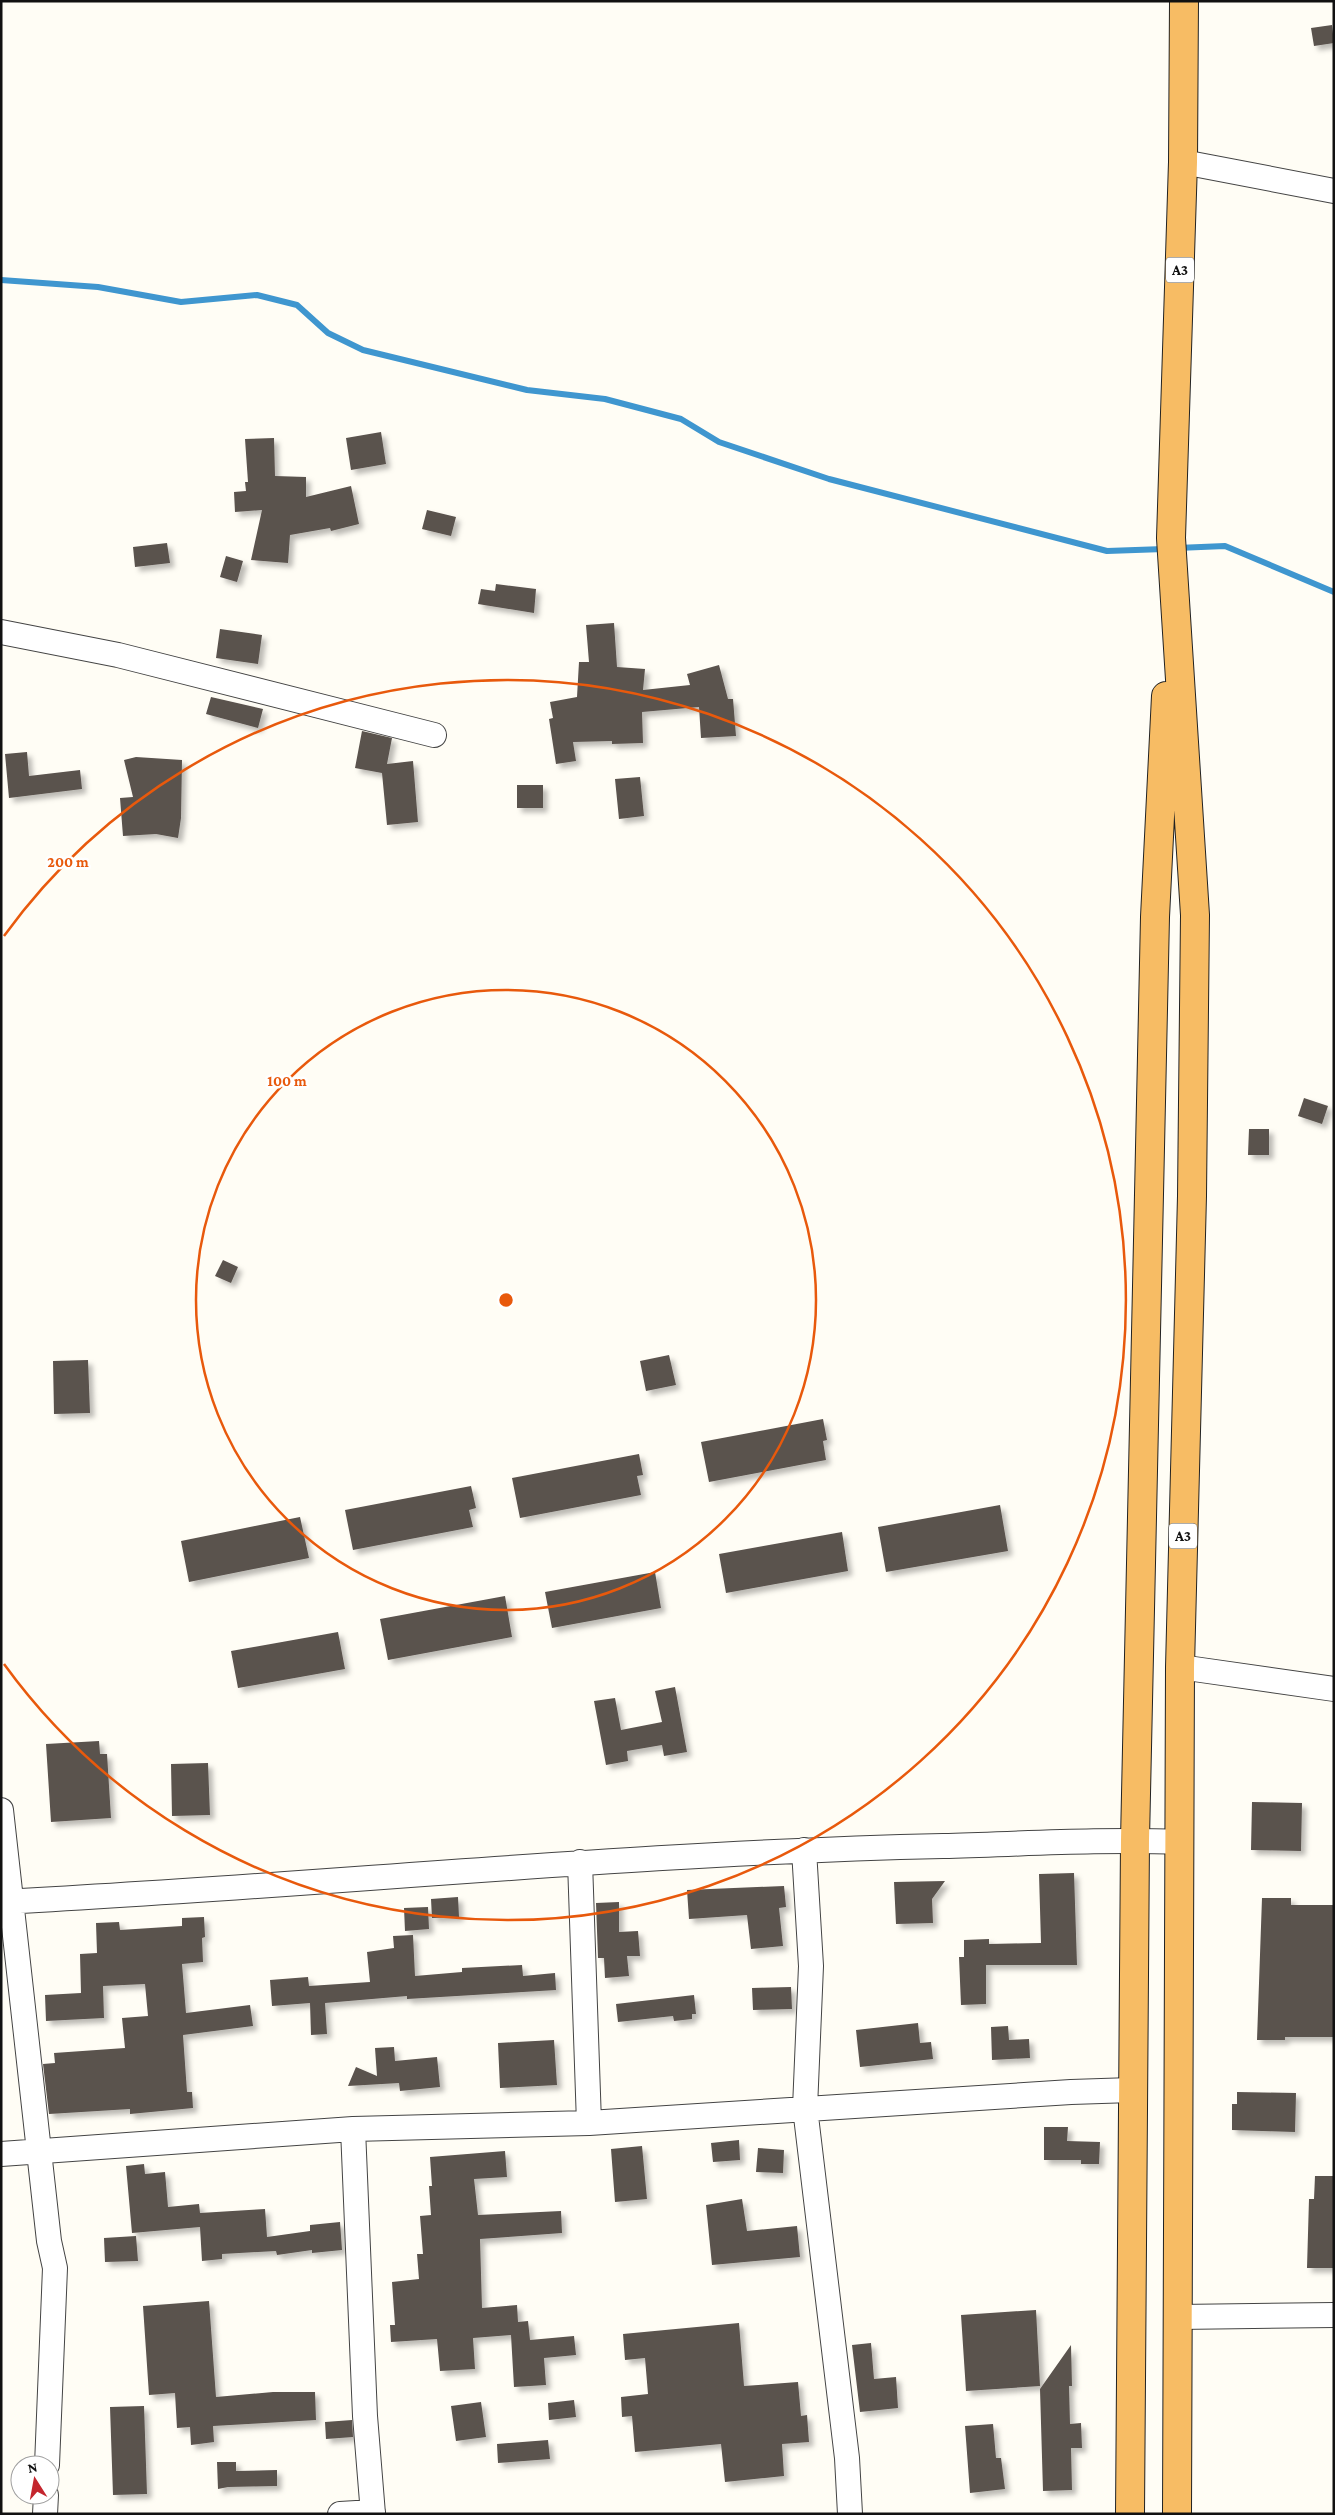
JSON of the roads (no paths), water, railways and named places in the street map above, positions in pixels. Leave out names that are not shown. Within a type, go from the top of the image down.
[{"type":"highway","name":"A3","points":[[1130,2514],[1135,1840],[1155,917],[1172,549],[1183,162],[1184,1]]},
{"type":"highway","name":"A3","points":[[1172,549],[1195,915],[1192,1196],[1180,1667],[1177,2514]]},
{"type":"street","points":[[1183,162],[1334,191]]},
{"type":"street","points":[[1,632],[118,655],[434,735]]},
{"type":"street","points":[[1180,1667],[1334,1689]]},
{"type":"street","points":[[1,1810],[6,1902],[49,2241],[55,2268],[47,2455]]},
{"type":"street","points":[[6,1902],[580,1862],[804,1850],[1135,1840],[1180,1842]]},
{"type":"street","points":[[804,1850],[811,1966],[805,2108],[847,2458],[850,2514]]},
{"type":"street","points":[[580,1862],[589,2123]]},
{"type":"street","points":[[1,2154],[39,2153],[353,2129],[589,2123],[805,2108],[1132,2090]]},
{"type":"street","points":[[340,2514],[373,2513],[365,2416],[353,2129]]},
{"type":"street","points":[[1178,2317],[1334,2315]]},
{"type":"waterway","points":[[1,280],[98,287],[181,302],[257,295],[297,305],[328,333],[363,350],[527,390],[605,399],[681,419],[719,442],[829,479],[1107,551],[1164,549]]},
{"type":"waterway","points":[[1177,548],[1225,546],[1334,592]]}]
